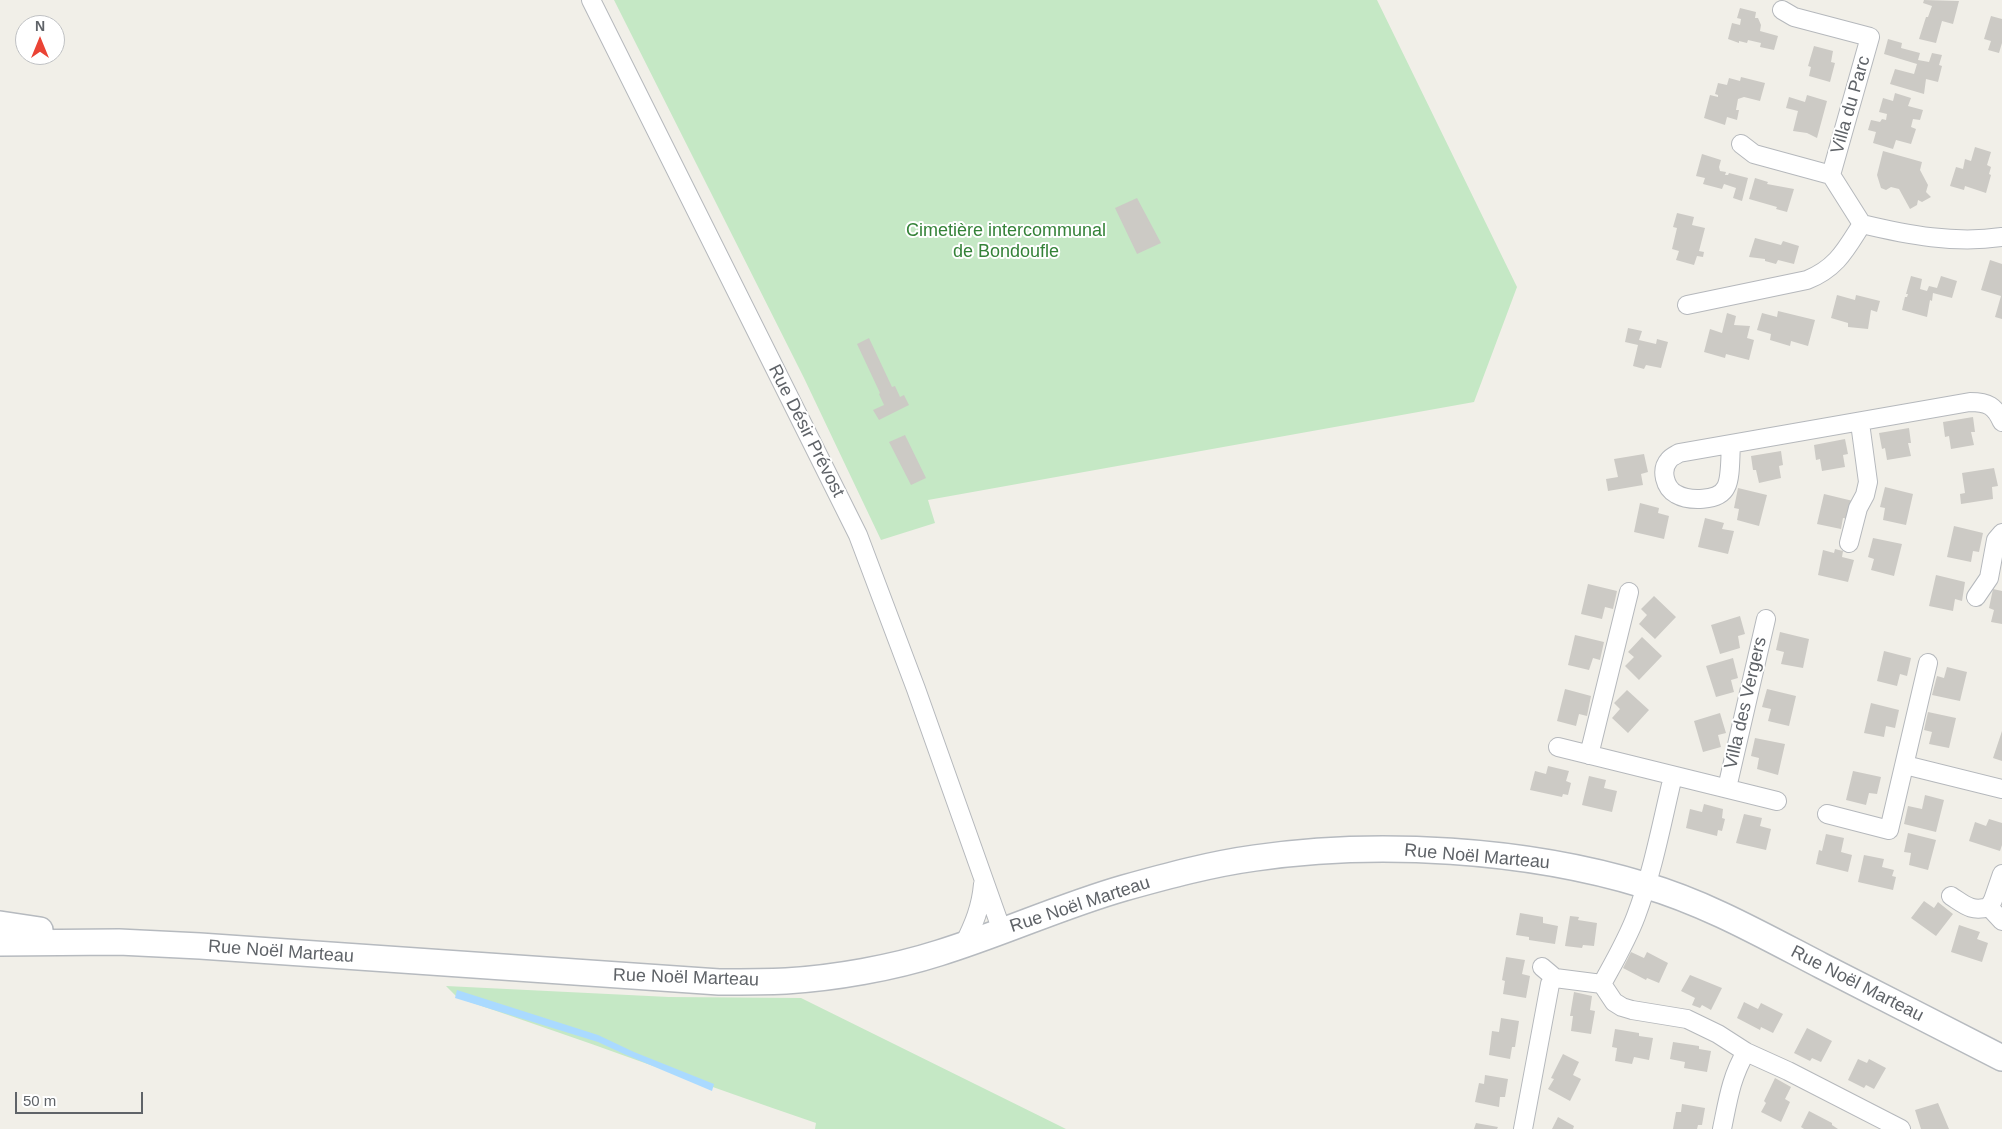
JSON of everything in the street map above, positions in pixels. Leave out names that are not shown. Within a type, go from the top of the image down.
[{"type":"street","name":"Rue Désir Prévost","points":[[591,0],[858,534],[1002,931]]},
{"type":"street","name":"Villa du Parc","points":[[1782,10],[1794,17],[1870,38],[1831,175]]},
{"type":"street","name":"Villa du Parc","points":[[1741,144],[1754,154],[1831,175],[1862,224]]},
{"type":"street","points":[[1687,305],[1807,280],[1822,274],[1832,266],[1862,224],[1894,231],[1944,238],[1986,240],[2002,237]]},
{"type":"street","points":[[1731,445],[1970,402],[1992,405],[1998,412],[2002,422]]},
{"type":"street","points":[[1849,543],[1858,508],[1865,495],[1868,482],[1860,423]]},
{"type":"street","points":[[1976,597],[1989,578],[1996,540],[2002,534]]},
{"type":"street","points":[[1589,755],[1629,592]]},
{"type":"street","name":"Villa des Vergers","points":[[1726,788],[1766,619]]},
{"type":"street","points":[[1827,814],[1890,830],[1928,663]]},
{"type":"street","name":"Villa des Vergers","points":[[1558,747],[1777,802]]},
{"type":"street","points":[[1905,765],[2002,789]]},
{"type":"street","points":[[1602,984],[1621,949],[1636,915],[1654,856],[1673,776]]},
{"type":"street","name":"Rue Noël Marteau","points":[[0,943],[119,942],[719,982],[787,981],[839,975],[929,956],[1121,889],[1253,858],[1307,852],[1425,850],[1535,860],[1592,870],[1677,896],[1751,930],[2002,1058]]},
{"type":"street","points":[[1951,896],[1972,909],[1989,907],[2002,874]]},
{"type":"street","name":"Rue Désir Prévost","points":[[964,944],[981,904],[984,879]]},
{"type":"street","points":[[1989,907],[2002,921]]},
{"type":"street","name":"Rue Noël Marteau","points":[[0,924],[119,942]]},
{"type":"street","points":[[1523,1129],[1550,984],[1548,973],[1602,984],[1614,1002],[1622,1007],[1687,1019],[1718,1034],[1746,1052],[1788,1071],[1901,1129]]},
{"type":"street","points":[[1722,1129],[1732,1080],[1736,1068],[1746,1052]]},
{"type":"green space","name":"Cimetière intercommunal de Bondoufle","points":[[614,0],[1377,0],[1517,287],[1474,402],[928,500],[935,523],[881,540],[804,378]]},
{"type":"green space","points":[[446,986],[669,997],[801,998],[1066,1129],[815,1129],[816,1123],[458,998]]},
{"type":"water","points":[[457,990],[598,1035],[634,1052],[714,1084],[712,1091],[598,1042],[455,998]]},
{"type":"building","points":[[1924,0],[1959,1],[1953,24],[1942,21],[1936,43],[1919,39],[1926,17],[1928,17],[1932,6],[1923,3]]},
{"type":"building","points":[[1740,8],[1756,12],[1755,18],[1758,18],[1761,25],[1760,31],[1778,36],[1774,50],[1760,47],[1761,43],[1748,40],[1747,43],[1739,41],[1739,43],[1728,39],[1732,23],[1740,25],[1741,19],[1737,18]]},
{"type":"building","points":[[1991,16],[2002,19],[2002,43],[1999,53],[1988,50],[1991,41],[1984,39]]},
{"type":"building","points":[[1888,39],[1902,43],[1901,48],[1920,53],[1918,60],[1929,62],[1932,53],[1942,55],[1939,65],[1942,66],[1938,82],[1926,79],[1924,94],[1890,84],[1895,69],[1914,74],[1917,64],[1884,54]]},
{"type":"building","points":[[1814,46],[1833,51],[1831,62],[1835,63],[1830,82],[1809,76],[1811,67],[1808,66]]},
{"type":"building","points":[[1741,77],[1765,83],[1760,101],[1744,97],[1738,99],[1736,110],[1739,110],[1737,120],[1727,117],[1725,125],[1704,118],[1710,95],[1718,97],[1715,94],[1718,83],[1727,85],[1729,78],[1740,81]]},
{"type":"building","points":[[1895,93],[1911,98],[1908,106],[1923,110],[1920,120],[1913,119],[1911,127],[1916,129],[1911,144],[1896,140],[1893,149],[1873,143],[1876,132],[1868,130],[1871,120],[1880,122],[1882,119],[1886,120],[1887,114],[1879,112],[1883,98],[1893,101]]},
{"type":"building","points":[[1807,95],[1827,101],[1817,138],[1807,133],[1793,131],[1798,111],[1786,108],[1789,97],[1805,102]]},
{"type":"building","points":[[1975,147],[1991,152],[1987,165],[1991,167],[1989,174],[1991,175],[1986,193],[1965,186],[1964,190],[1950,186],[1956,167],[1963,169],[1965,159],[1971,161]]},
{"type":"building","points":[[1883,151],[1922,162],[1920,170],[1928,185],[1926,192],[1931,197],[1922,202],[1918,200],[1917,205],[1910,209],[1899,189],[1891,187],[1886,190],[1881,188],[1877,175]]},
{"type":"building","points":[[1702,154],[1721,160],[1720,171],[1726,172],[1725,175],[1729,173],[1748,178],[1742,201],[1733,198],[1736,188],[1724,184],[1722,189],[1703,184],[1705,178],[1696,176]]},
{"type":"building","points":[[1755,178],[1768,182],[1767,184],[1794,189],[1787,212],[1749,199]]},
{"type":"building","points":[[1137,198],[1161,243],[1137,254],[1115,208]]},
{"type":"building","points":[[1677,213],[1694,217],[1692,225],[1705,228],[1699,251],[1704,252],[1703,257],[1697,256],[1694,265],[1676,260],[1679,251],[1672,249],[1677,228],[1673,227]]},
{"type":"building","points":[[1755,238],[1781,245],[1783,241],[1799,246],[1794,264],[1778,260],[1776,264],[1765,261],[1765,259],[1749,257]]},
{"type":"building","points":[[1990,260],[2002,264],[2002,319],[1995,317],[2001,296],[1981,290]]},
{"type":"building","points":[[1911,276],[1922,279],[1920,289],[1927,291],[1929,286],[1937,288],[1941,276],[1957,281],[1952,298],[1933,293],[1927,317],[1902,310],[1905,297],[1908,294],[1906,294]]},
{"type":"building","points":[[1837,295],[1855,300],[1856,295],[1880,301],[1877,312],[1871,310],[1868,329],[1848,327],[1848,323],[1831,318]]},
{"type":"building","points":[[1778,311],[1815,320],[1808,346],[1791,341],[1790,346],[1770,340],[1771,334],[1757,330],[1762,313],[1777,317]]},
{"type":"building","points":[[1727,313],[1736,316],[1734,325],[1750,326],[1747,338],[1754,340],[1749,360],[1726,354],[1725,358],[1704,352],[1710,329],[1722,333]]},
{"type":"building","points":[[1628,328],[1642,331],[1639,340],[1656,344],[1657,339],[1668,342],[1661,368],[1646,365],[1644,369],[1633,366],[1638,345],[1625,342]]},
{"type":"building","points":[[869,338],[892,387],[895,386],[900,397],[904,395],[909,405],[879,420],[873,410],[884,405],[857,344]]},
{"type":"building","points":[[1973,417],[1975,432],[1971,432],[1974,445],[1951,449],[1949,436],[1945,437],[1943,422]]},
{"type":"building","points":[[1909,428],[1911,443],[1908,443],[1911,456],[1887,460],[1885,448],[1882,449],[1879,433]]},
{"type":"building","points":[[905,435],[926,478],[911,485],[889,442]]},
{"type":"building","points":[[1845,439],[1848,454],[1843,455],[1845,467],[1822,471],[1820,459],[1816,460],[1814,445]]},
{"type":"building","points":[[1781,451],[1783,465],[1779,466],[1781,478],[1759,483],[1756,470],[1753,470],[1751,456]]},
{"type":"building","points":[[1644,454],[1648,472],[1641,474],[1643,485],[1608,491],[1606,479],[1618,477],[1614,459]]},
{"type":"building","points":[[1994,468],[1998,486],[1992,487],[1993,499],[1961,504],[1960,494],[1965,493],[1962,473]]},
{"type":"building","points":[[1885,487],[1913,494],[1906,525],[1883,520],[1885,508],[1880,507]]},
{"type":"building","points":[[1738,488],[1767,495],[1759,526],[1737,520],[1739,509],[1734,508]]},
{"type":"building","points":[[1824,494],[1853,501],[1849,519],[1843,518],[1841,529],[1817,524]]},
{"type":"building","points":[[1640,503],[1659,508],[1658,513],[1669,516],[1664,539],[1634,532]]},
{"type":"building","points":[[1705,518],[1724,523],[1722,529],[1734,531],[1728,554],[1698,547]]},
{"type":"building","points":[[1954,526],[1983,533],[1979,552],[1973,551],[1971,562],[1947,557]]},
{"type":"building","points":[[1873,538],[1902,544],[1894,576],[1871,570],[1874,559],[1868,557]]},
{"type":"building","points":[[1835,549],[1843,551],[1842,557],[1854,560],[1848,582],[1818,575],[1823,550],[1834,553]]},
{"type":"building","points":[[1936,575],[1965,582],[1962,601],[1955,599],[1953,611],[1929,606]]},
{"type":"building","points":[[1588,584],[1617,591],[1613,609],[1605,607],[1602,619],[1581,614]]},
{"type":"building","points":[[1993,589],[2002,591],[2002,624],[1991,622],[1994,610],[1989,608]]},
{"type":"building","points":[[1654,596],[1676,617],[1655,639],[1639,624],[1647,615],[1641,609]]},
{"type":"building","points":[[1740,616],[1745,634],[1738,636],[1740,648],[1720,654],[1711,625]]},
{"type":"building","points":[[1780,632],[1809,639],[1803,668],[1781,664],[1784,652],[1776,650]]},
{"type":"building","points":[[1575,635],[1604,642],[1600,660],[1593,658],[1589,670],[1568,665]]},
{"type":"building","points":[[1642,637],[1662,656],[1639,680],[1625,666],[1634,657],[1628,652]]},
{"type":"building","points":[[1884,651],[1911,658],[1907,676],[1900,674],[1897,686],[1877,681]]},
{"type":"building","points":[[1733,658],[1738,678],[1731,680],[1734,692],[1716,697],[1706,666]]},
{"type":"building","points":[[1947,667],[1967,672],[1960,701],[1932,695],[1937,676],[1944,678]]},
{"type":"building","points":[[1565,689],[1591,696],[1587,716],[1579,714],[1576,726],[1557,721]]},
{"type":"building","points":[[1767,689],[1796,696],[1789,726],[1768,721],[1771,709],[1762,707]]},
{"type":"building","points":[[1627,690],[1649,710],[1628,733],[1612,718],[1620,709],[1614,703]]},
{"type":"building","points":[[1871,703],[1899,710],[1895,728],[1886,726],[1884,737],[1864,733]]},
{"type":"building","points":[[1928,712],[1956,718],[1949,748],[1929,744],[1932,732],[1924,730]]},
{"type":"building","points":[[1720,713],[1726,733],[1718,735],[1721,747],[1703,752],[1694,721]]},
{"type":"building","points":[[2002,731],[2002,761],[1993,758]]},
{"type":"building","points":[[1755,738],[1785,744],[1778,775],[1757,769],[1759,758],[1751,756]]},
{"type":"building","points":[[1548,766],[1569,771],[1566,781],[1571,783],[1568,795],[1563,794],[1562,797],[1530,790],[1535,771],[1546,774]]},
{"type":"building","points":[[1853,771],[1881,777],[1877,794],[1869,793],[1866,805],[1846,800]]},
{"type":"building","points":[[1589,776],[1606,780],[1604,788],[1617,791],[1612,812],[1582,805]]},
{"type":"building","points":[[1925,795],[1944,800],[1936,832],[1904,824],[1908,806],[1922,809]]},
{"type":"building","points":[[1704,804],[1723,809],[1722,818],[1725,819],[1722,831],[1718,830],[1717,836],[1686,828],[1690,809],[1702,812]]},
{"type":"building","points":[[1744,814],[1762,818],[1760,826],[1771,829],[1766,850],[1736,843]]},
{"type":"building","points":[[1989,819],[2002,823],[2002,845],[2000,851],[1969,841],[1975,822],[1986,826]]},
{"type":"building","points":[[1908,833],[1936,840],[1928,870],[1909,865],[1911,853],[1904,852]]},
{"type":"building","points":[[1826,834],[1844,838],[1841,852],[1852,855],[1848,872],[1816,864],[1819,850],[1822,851]]},
{"type":"building","points":[[1864,855],[1884,859],[1882,867],[1894,870],[1892,876],[1896,877],[1893,890],[1858,882]]},
{"type":"building","points":[[1924,901],[1934,908],[1938,902],[1953,914],[1936,936],[1911,918]]},
{"type":"building","points":[[1520,913],[1543,917],[1543,923],[1558,926],[1555,944],[1529,940],[1529,937],[1516,935]]},
{"type":"building","points":[[1570,916],[1579,917],[1578,920],[1597,923],[1594,946],[1583,945],[1582,948],[1565,946]]},
{"type":"building","points":[[1959,925],[1980,932],[1977,939],[1988,943],[1982,962],[1951,952]]},
{"type":"building","points":[[1631,952],[1644,958],[1647,952],[1668,963],[1659,983],[1647,978],[1646,980],[1623,968]]},
{"type":"building","points":[[1506,957],[1525,960],[1522,974],[1530,976],[1526,998],[1503,994],[1505,981],[1502,980]]},
{"type":"building","points":[[1690,975],[1722,988],[1711,1010],[1702,1005],[1700,1008],[1692,1005],[1695,998],[1681,991]]},
{"type":"building","points":[[1574,992],[1592,996],[1590,1010],[1595,1011],[1591,1034],[1571,1031],[1573,1016],[1570,1016]]},
{"type":"building","points":[[1744,1002],[1758,1009],[1761,1003],[1783,1014],[1773,1033],[1761,1027],[1760,1030],[1737,1018]]},
{"type":"building","points":[[1501,1018],[1519,1021],[1515,1047],[1512,1047],[1510,1059],[1489,1055],[1492,1031],[1499,1032]]},
{"type":"building","points":[[1807,1028],[1832,1041],[1821,1062],[1812,1058],[1810,1061],[1794,1053]]},
{"type":"building","points":[[1615,1029],[1639,1033],[1639,1036],[1653,1038],[1649,1060],[1634,1057],[1632,1064],[1615,1061],[1617,1048],[1612,1047]]},
{"type":"building","points":[[1673,1042],[1699,1046],[1699,1049],[1711,1051],[1707,1072],[1684,1068],[1685,1062],[1670,1059]]},
{"type":"building","points":[[1563,1054],[1579,1062],[1573,1075],[1581,1079],[1570,1101],[1548,1089],[1554,1079],[1551,1078]]},
{"type":"building","points":[[1858,1059],[1867,1063],[1869,1059],[1886,1068],[1874,1089],[1866,1085],[1864,1088],[1848,1080]]},
{"type":"building","points":[[1485,1075],[1508,1079],[1505,1097],[1500,1097],[1499,1107],[1475,1102],[1479,1083],[1484,1084]]},
{"type":"building","points":[[1775,1078],[1791,1087],[1785,1099],[1790,1102],[1781,1122],[1761,1112]]},
{"type":"building","points":[[1938,1103],[1949,1129],[1921,1129],[1915,1110]]},
{"type":"building","points":[[1682,1104],[1705,1108],[1702,1125],[1698,1125],[1697,1129],[1673,1129],[1676,1112],[1681,1112]]},
{"type":"building","points":[[1809,1111],[1832,1123],[1838,1129],[1804,1129],[1801,1127]]},
{"type":"building","points":[[1558,1117],[1574,1126],[1573,1129],[1552,1129]]},
{"type":"building","points":[[1476,1123],[1498,1127],[1497,1129],[1474,1129]]}]
